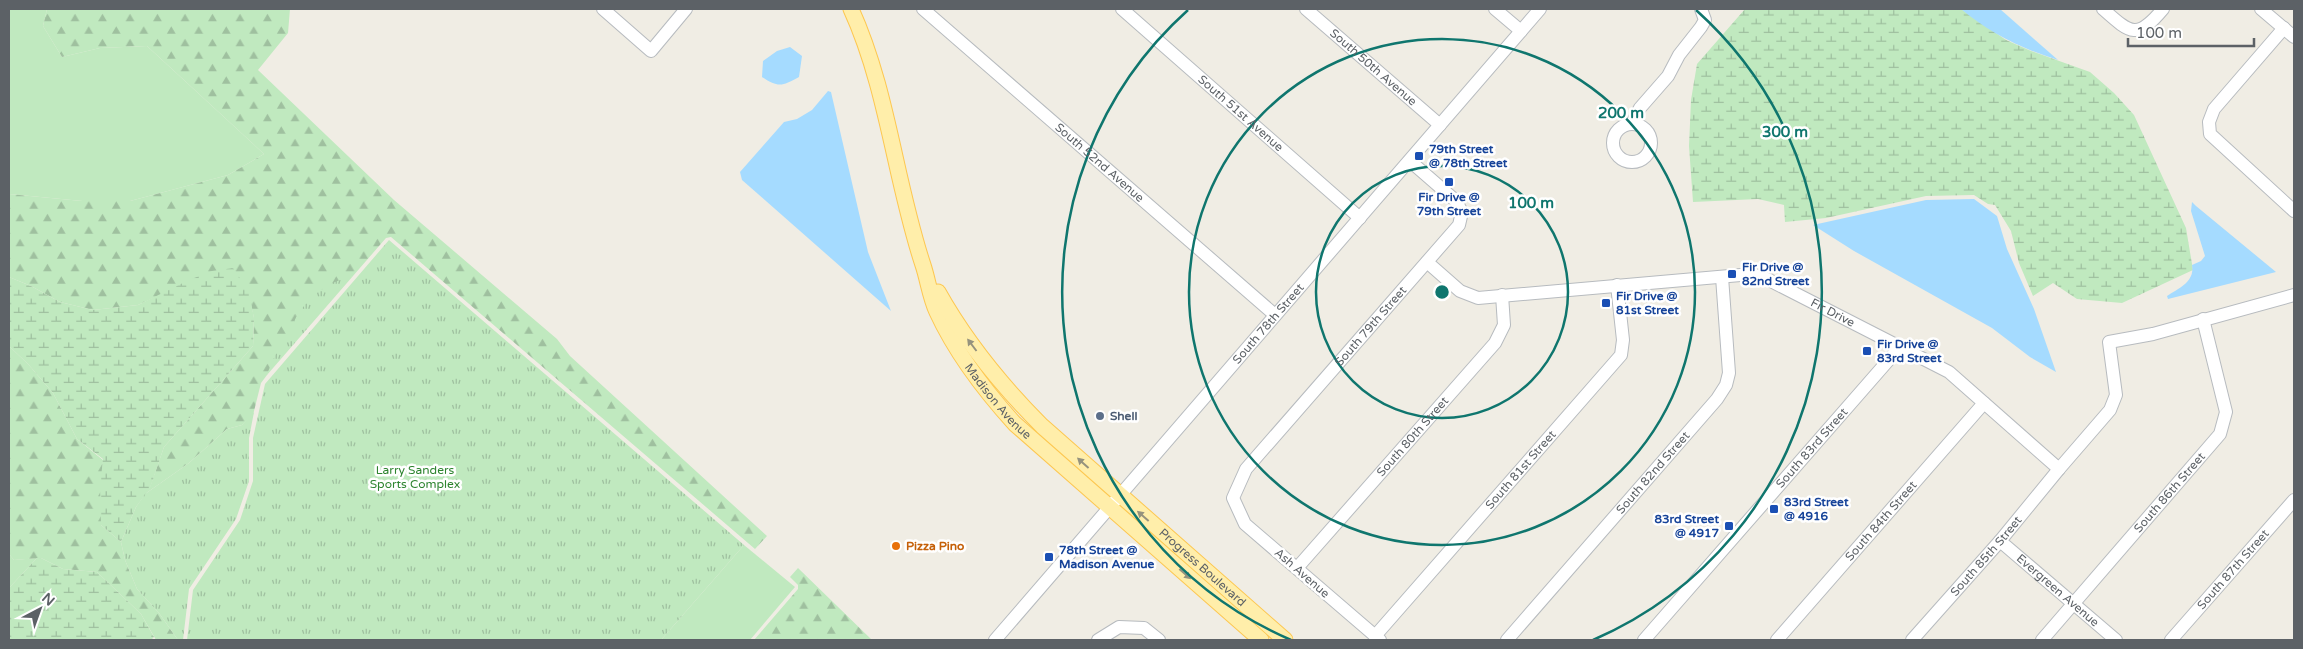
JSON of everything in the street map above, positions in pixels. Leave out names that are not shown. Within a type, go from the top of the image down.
[{"type":"main road","name":"Madison Avenue","points":[[853,10],[870,58],[906,210],[932,299],[944,325],[961,354],[995,402],[1015,424],[1109,508]]},
{"type":"main road","name":"Madison Avenue","points":[[924,267],[955,321],[1011,395],[1044,428],[1120,495]]},
{"type":"main road","name":"Progress Boulevard","points":[[1120,495],[1275,637]]},
{"type":"main road","name":"Progress Boulevard","points":[[1109,508],[1260,640]]},
{"type":"street","points":[[603,9],[651,51],[686,9]]},
{"type":"street","name":"South 52nd Avenue","points":[[924,9],[1274,315]]},
{"type":"street","name":"South 51st Avenue","points":[[1122,9],[1360,218]]},
{"type":"street","name":"South 50th Avenue","points":[[1306,9],[1440,125]]},
{"type":"street","points":[[1495,9],[1521,31]]},
{"type":"street","name":"South 78th Street","points":[[995,640],[1540,9]]},
{"type":"street","points":[[1632,124],[1640,108],[1668,76],[1678,54],[1701,27],[1705,20],[1702,9]]},
{"type":"street","points":[[2103,9],[2128,29],[2140,30],[2150,25],[2163,9]]},
{"type":"street","points":[[2261,9],[2294,37]]},
{"type":"street","points":[[2284,28],[2214,109],[2209,122],[2210,134],[2294,211]]},
{"type":"street","name":"South 79th Street","points":[[1234,498],[1246,469],[1459,225],[1462,212],[1456,200],[1410,161]]},
{"type":"street","name":"Fir Drive","points":[[1427,262],[1460,290],[1478,298],[1752,274],[1767,279],[1949,372],[2058,469]]},
{"type":"street","name":"South 82nd Street","points":[[1507,640],[1717,399],[1726,385],[1729,373],[1722,277]]},
{"type":"street","name":"South 81st Street","points":[[1377,638],[1621,355],[1623,340],[1617,285]]},
{"type":"street","name":"South 80th Street","points":[[1297,568],[1495,343],[1504,325],[1502,295]]},
{"type":"street","points":[[2203,319],[2294,295]]},
{"type":"street","name":"South 85th Street","points":[[1912,640],[2000,541],[2058,469],[2110,410],[2116,395],[2116,381],[2109,342],[2153,334],[2203,319]]},
{"type":"street","name":"South 86th Street","points":[[2042,640],[2220,434],[2226,412],[2203,319]]},
{"type":"street","name":"South 83rd Street","points":[[1644,640],[1900,347]]},
{"type":"street","name":"South 84th Street","points":[[1777,640],[1984,403]]},
{"type":"street","name":"Ash Avenue","points":[[1234,498],[1245,524],[1377,638]]},
{"type":"street","name":"South 87th Street","points":[[2172,640],[2294,500]]},
{"type":"street","name":"Evergreen Avenue","points":[[2000,541],[2116,640]]},
{"type":"street","points":[[1098,640],[1119,628],[1144,628],[1159,640]]},
{"type":"green space","points":[[9,9],[47,9],[43,26],[62,57],[100,48],[147,46],[264,154],[228,175],[130,201],[82,201],[9,194]]},
{"type":"green space","points":[[47,9],[290,9],[288,33],[258,70],[394,200],[557,339],[570,356],[767,536],[755,549],[391,237],[386,238],[353,276],[324,289],[298,315],[261,383],[253,415],[242,425],[227,429],[189,463],[145,494],[150,487],[164,447],[253,346],[254,318],[248,292],[160,295],[138,305],[93,310],[60,302],[31,286],[9,277],[9,194],[82,201],[130,201],[228,175],[264,154],[147,46],[100,48],[62,57],[43,26]]},
{"type":"green space","points":[[1745,9],[1961,9],[2006,40],[2090,72],[2114,93],[2134,115],[2186,228],[2193,270],[2122,303],[2077,299],[2053,283],[2033,296],[2019,263],[2011,231],[1995,205],[1988,204],[1974,195],[1926,196],[1826,218],[1785,222],[1784,205],[1758,199],[1693,202],[1689,146],[1691,100],[1697,64]]},
{"type":"green space","name":"Larry Sanders Sports Complex","points":[[389,240],[744,545],[661,640],[187,640],[193,590],[240,520],[253,481],[253,438],[265,384]]},
{"type":"green space","points":[[233,268],[249,292],[254,318],[253,346],[164,447],[150,488],[136,507],[121,542],[101,525],[100,486],[103,459],[77,439],[53,393],[28,364],[9,346],[9,277],[31,286],[60,302],[93,310],[138,305],[212,271]]},
{"type":"green space","points":[[353,276],[267,375],[285,336],[309,300],[330,285]]},
{"type":"green space","points":[[9,346],[28,364],[53,393],[77,439],[103,460],[101,525],[121,542],[125,560],[137,589],[159,613],[178,640],[156,640],[141,614],[97,572],[63,569],[41,558],[14,560],[9,554]]},
{"type":"green space","points":[[254,412],[249,438],[249,481],[236,519],[189,589],[183,640],[178,640],[159,613],[137,589],[125,560],[121,542],[136,507],[145,494],[189,463],[227,429],[242,425]]},
{"type":"green space","points":[[744,545],[795,587],[750,640],[661,640]]},
{"type":"green space","points":[[9,554],[14,560],[37,558],[9,588]]},
{"type":"green space","points":[[37,558],[41,558],[63,569],[97,572],[141,614],[154,637],[151,640],[9,640],[9,588]]},
{"type":"green space","points":[[798,568],[872,640],[754,640],[798,589],[798,585],[790,577]]},
{"type":"water","points":[[1961,9],[2000,9],[2058,60],[2032,51],[2007,39],[1983,26]]},
{"type":"water","points":[[790,47],[802,56],[799,77],[781,85],[762,77],[763,61],[777,51]]},
{"type":"water","points":[[828,91],[831,92],[868,252],[891,311],[742,180],[740,172],[784,122],[797,119],[812,110]]},
{"type":"water","points":[[1974,199],[1997,216],[2007,249],[2034,309],[2056,372],[2030,357],[1992,328],[1854,251],[1813,225],[1926,200]]},
{"type":"water","points":[[2192,202],[2276,272],[2168,299],[2167,296],[2189,280],[2192,265],[2201,261],[2205,256],[2191,211]]},
{"type":"place","name":"79th Street @ 78th Street","points":[[1419,156]]},
{"type":"place","name":"Fir Drive @ 79th Street","points":[[1449,182]]},
{"type":"place","name":"Fir Drive @ 82nd Street","points":[[1732,274]]},
{"type":"place","name":"Fir Drive @ 81st Street","points":[[1606,303]]},
{"type":"place","name":"Fir Drive @ 83rd Street","points":[[1867,351]]},
{"type":"place","name":"Shell","points":[[1100,416]]},
{"type":"place","name":"83rd Street @ 4916","points":[[1774,509]]},
{"type":"place","name":"83rd Street @ 4917","points":[[1729,526]]},
{"type":"place","name":"Pizza Pino","points":[[896,546]]},
{"type":"place","name":"78th Street @ Madison Avenue","points":[[1049,557]]}]
